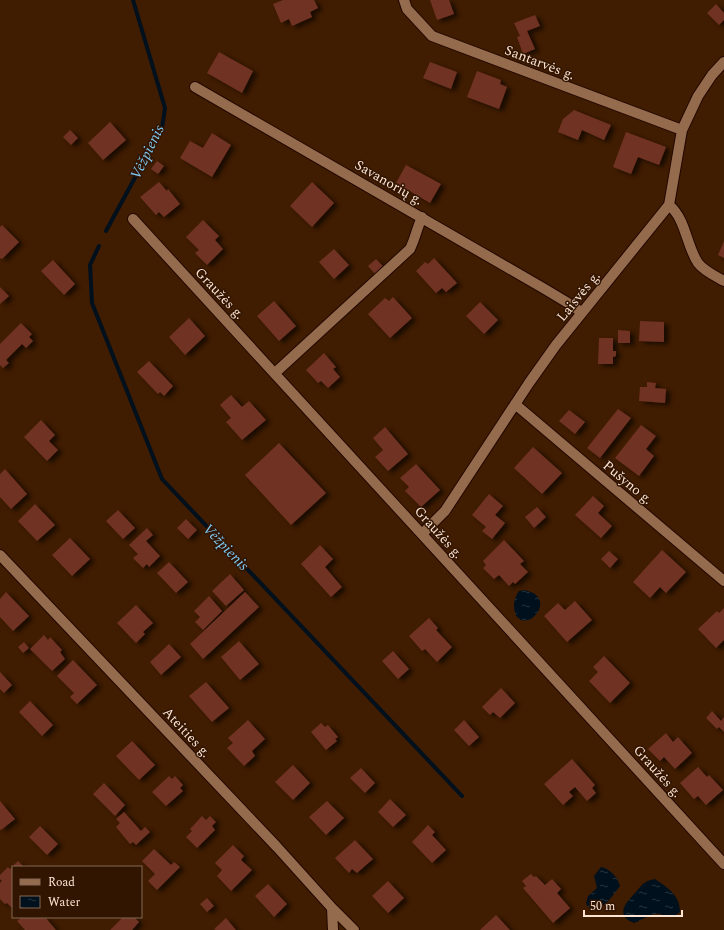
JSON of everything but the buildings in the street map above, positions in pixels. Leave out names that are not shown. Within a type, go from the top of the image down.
[{"type":"street","name":"Santarvės g.","points":[[404,0],[407,9],[432,36],[682,130]]},
{"type":"street","name":"Laisvės g.","points":[[422,534],[444,511],[556,345],[669,205],[682,130],[698,96],[712,75],[724,62]]},
{"type":"street","name":"Savanorių g.","points":[[195,87],[422,217],[410,249],[275,373]]},
{"type":"street","points":[[669,205],[675,210],[692,253],[699,265],[724,281]]},
{"type":"street","points":[[422,217],[543,288],[582,313]]},
{"type":"street","name":"Graužės g.","points":[[133,219],[724,864]]},
{"type":"street","name":"Pušyno g.","points":[[515,404],[724,581]]},
{"type":"street","name":"Ateities g.","points":[[0,554],[354,930]]},
{"type":"street","points":[[332,908],[333,930]]},
{"type":"water","points":[[524,590],[533,593],[538,598],[540,603],[539,609],[532,618],[521,620],[516,616],[514,606],[519,591]]},
{"type":"water","points":[[601,867],[613,874],[620,886],[604,905],[592,910],[586,903],[588,896],[597,888],[594,876]]},
{"type":"water","points":[[655,879],[676,896],[680,912],[673,917],[654,914],[634,923],[628,920],[624,916],[623,912],[626,904],[643,884]]},
{"type":"waterway","name":"Vėžpienis","points":[[106,231],[162,128],[165,108],[133,0]]},
{"type":"waterway","name":"Vėžpienis","points":[[99,246],[90,265],[92,303],[162,479],[462,796]]}]
